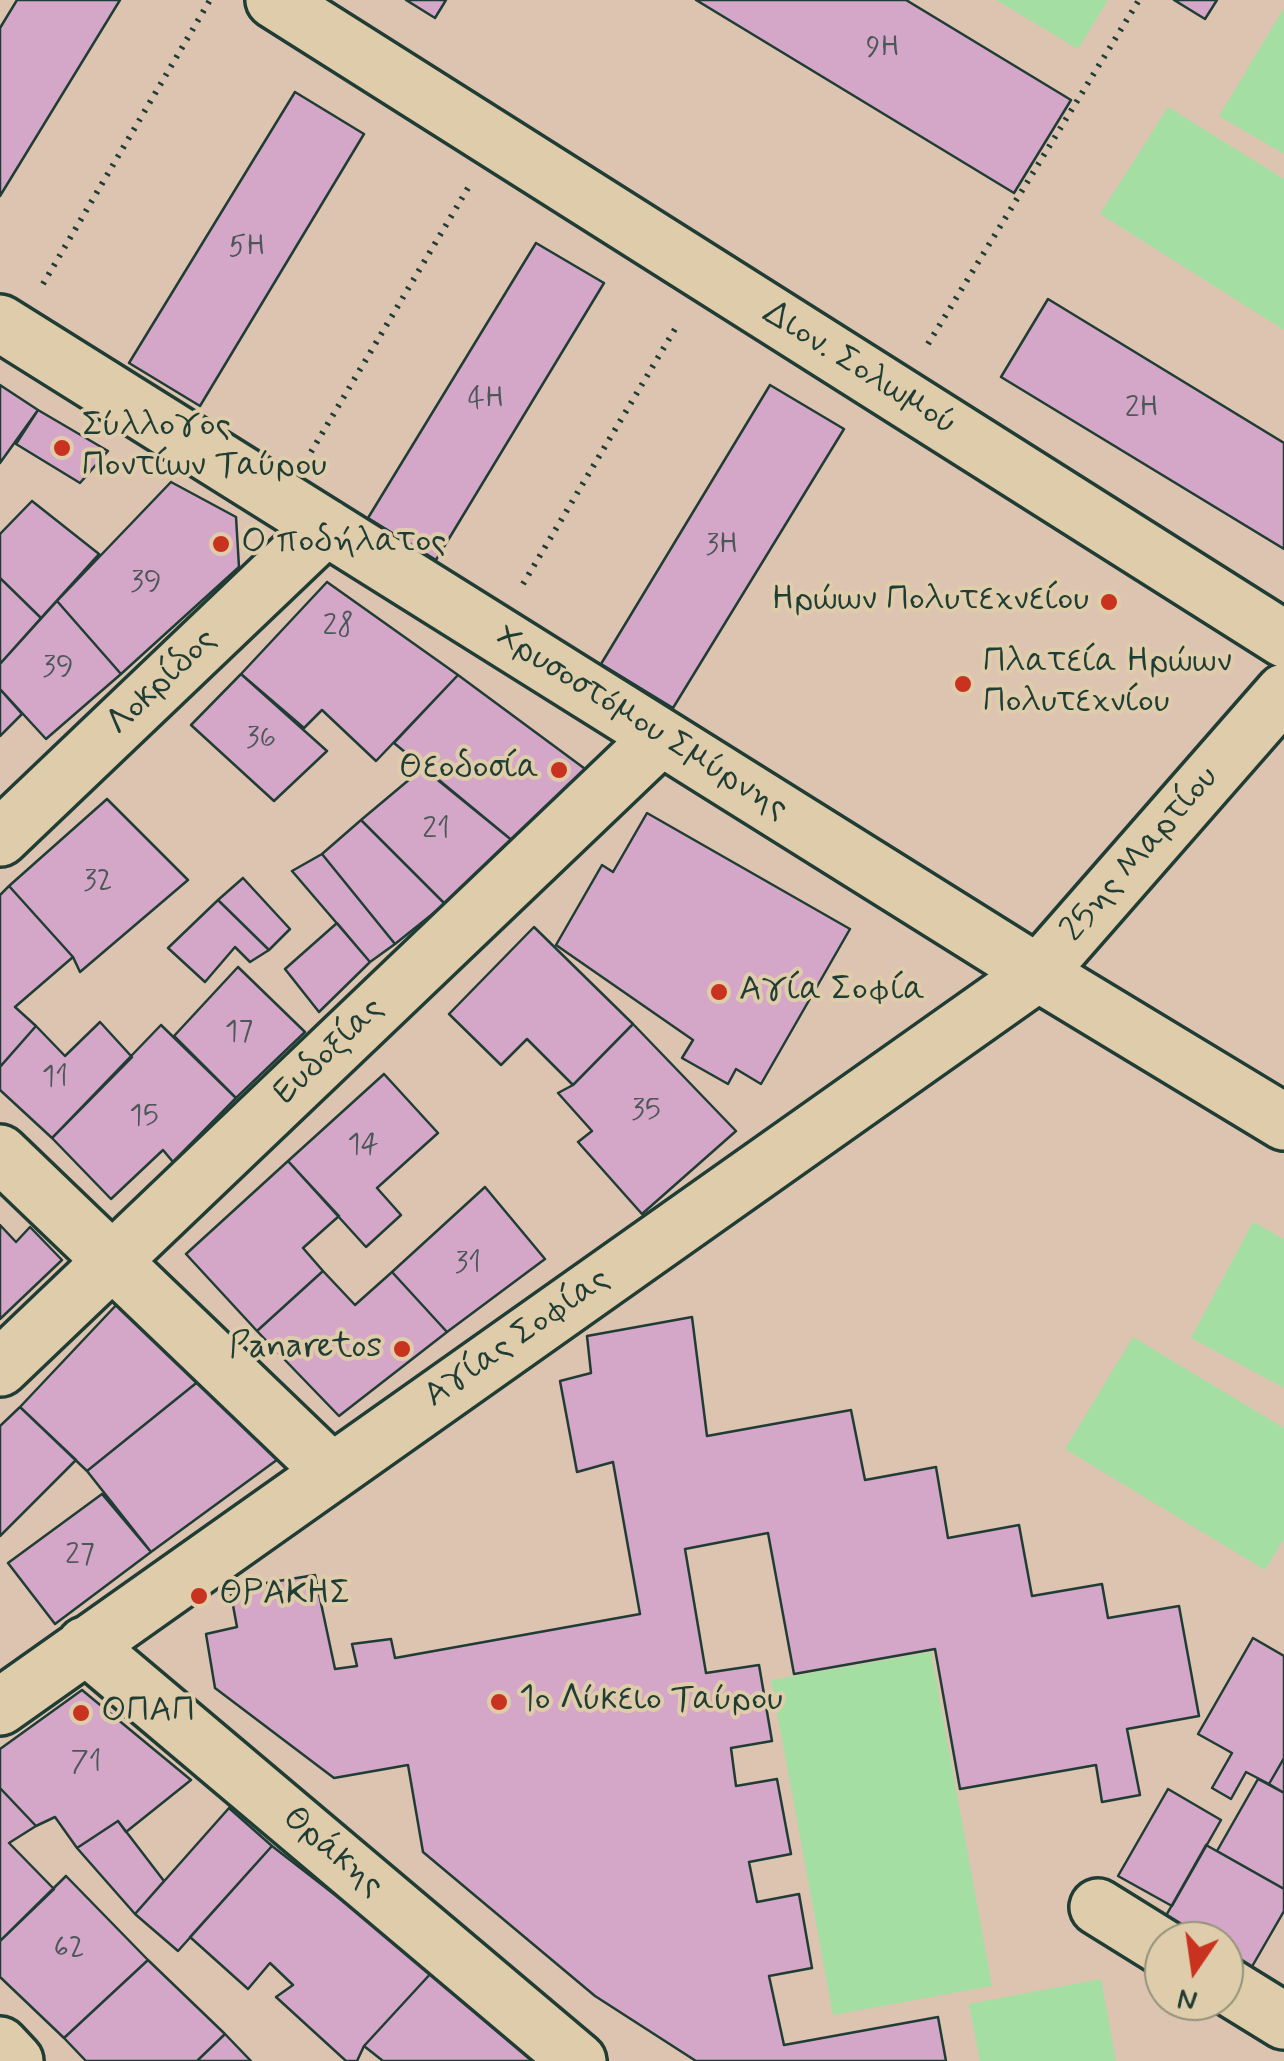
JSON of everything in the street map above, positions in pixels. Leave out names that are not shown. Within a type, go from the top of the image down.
[{"type":"street","name":"Διον. Σολωμού","points":[[274,0],[1284,639]]},
{"type":"street","name":"Χρυσοστόμου Σμύρνης","points":[[7,328],[660,738],[1284,1122]]},
{"type":"street","name":"Λοκρίδος","points":[[0,838],[304,514]]},
{"type":"street","name":"25ης Μαρτίου","points":[[1038,973],[1284,692]]},
{"type":"street","name":"Ευδοξίας","points":[[0,1368],[660,738]]},
{"type":"street","name":"Αγίας Σοφίας","points":[[0,1707],[1038,973]]},
{"type":"street","points":[[0,1153],[331,1471]]},
{"type":"street","name":"Θράκης","points":[[86,1645],[578,2061]]},
{"type":"street","points":[[1098,1908],[1144,1936]]},
{"type":"street","points":[[1244,1996],[1284,2020]]},
{"type":"street","points":[[1269,2061],[1284,2036]]},
{"type":"street","points":[[0,2045],[15,2061]]},
{"type":"path","points":[[7,328],[210,0]]},
{"type":"path","points":[[897,394],[1139,0]]},
{"type":"path","points":[[304,514],[496,139]]},
{"type":"path","points":[[494,632],[708,274]]},
{"type":"green space","points":[[996,0],[1108,0],[1078,49]]},
{"type":"green space","points":[[1284,8],[1284,154],[1219,116]]},
{"type":"green space","points":[[1168,107],[1284,179],[1284,330],[1100,214]]},
{"type":"green space","points":[[1253,1222],[1284,1239],[1284,1388],[1191,1338]]},
{"type":"green space","points":[[1133,1337],[1284,1428],[1284,1539],[1265,1570],[1065,1449]]},
{"type":"green space","points":[[931,1652],[992,1986],[833,2015],[771,1680]]},
{"type":"green space","points":[[1101,1979],[1116,2061],[980,2061],[969,2004]]},
{"type":"building","points":[[17,0],[120,0],[0,196],[0,28]]},
{"type":"building","points":[[406,0],[446,0],[435,18]]},
{"type":"building","points":[[696,0],[906,0],[1071,100],[1014,193]]},
{"type":"building","points":[[1174,0],[1217,0],[1205,19]]},
{"type":"building","points":[[295,92],[364,134],[200,406],[129,363]]},
{"type":"building","points":[[536,243],[604,283],[436,560],[368,518]]},
{"type":"building","points":[[1048,299],[1284,443],[1284,549],[1001,377]]},
{"type":"building","points":[[0,385],[38,410],[0,463]]},
{"type":"building","points":[[770,385],[844,429],[673,708],[601,664]]},
{"type":"building","name":"Σύλλογος Ποντίων Ταύρου","points":[[38,410],[108,451],[80,483],[16,444]]},
{"type":"building","points":[[171,482],[236,517],[239,567],[121,674],[57,601]]},
{"type":"building","points":[[32,501],[99,554],[41,618],[0,578],[0,534]]},
{"type":"building","points":[[0,578],[41,618],[0,664]]},
{"type":"building","points":[[327,582],[458,675],[376,761],[322,710],[304,728],[241,674]]},
{"type":"building","points":[[57,601],[121,674],[46,739],[0,689],[0,664]]},
{"type":"building","points":[[241,674],[327,751],[274,801],[191,725]]},
{"type":"building","points":[[458,675],[592,774],[514,842],[394,743]]},
{"type":"building","points":[[0,689],[22,714],[0,736]]},
{"type":"building","points":[[423,768],[514,842],[445,904],[361,820]]},
{"type":"building","points":[[107,799],[188,880],[80,972],[73,957],[9,886]]},
{"type":"building","name":"Αγία Σοφία","points":[[647,813],[850,929],[761,1084],[736,1069],[728,1084],[682,1058],[693,1040],[556,945],[602,865],[613,872]]},
{"type":"building","points":[[361,820],[445,904],[395,944],[322,854]]},
{"type":"building","points":[[322,854],[395,944],[370,962],[292,871]]},
{"type":"building","points":[[243,878],[290,929],[269,950],[218,900]]},
{"type":"building","points":[[9,886],[73,957],[15,1007],[36,1026],[0,1067],[0,895]]},
{"type":"building","points":[[218,900],[269,950],[250,962],[235,947],[205,982],[168,948]]},
{"type":"building","points":[[337,923],[370,962],[319,1012],[285,969]]},
{"type":"building","points":[[534,927],[633,1024],[573,1085],[527,1039],[501,1065],[449,1014]]},
{"type":"building","points":[[238,967],[305,1032],[236,1098],[174,1036]]},
{"type":"building","points":[[100,1022],[132,1057],[52,1138],[0,1090],[0,1067],[36,1026],[65,1056]]},
{"type":"building","points":[[633,1024],[736,1131],[642,1214],[578,1142],[592,1131],[558,1093],[573,1085]]},
{"type":"building","points":[[161,1025],[236,1098],[173,1162],[163,1150],[111,1199],[52,1138]]},
{"type":"building","points":[[384,1074],[438,1133],[377,1188],[401,1215],[366,1247],[288,1161]]},
{"type":"building","points":[[288,1161],[339,1216],[303,1248],[323,1271],[257,1331],[186,1254]]},
{"type":"building","points":[[485,1187],[545,1259],[447,1332],[392,1272]]},
{"type":"building","points":[[0,1225],[16,1242],[30,1227],[62,1260],[0,1319]]},
{"type":"building","points":[[323,1271],[355,1305],[392,1272],[447,1332],[339,1416],[257,1331]]},
{"type":"building","points":[[120,1301],[200,1380],[87,1471],[20,1407]]},
{"type":"building","name":"1ο Λύκειο Ταύρου","points":[[692,1317],[707,1436],[851,1410],[865,1480],[936,1467],[948,1538],[1019,1525],[1032,1596],[1102,1584],[1108,1618],[1179,1606],[1199,1716],[1127,1729],[1140,1795],[1102,1802],[1096,1765],[960,1789],[935,1649],[794,1674],[768,1533],[685,1549],[706,1673],[759,1665],[772,1741],[731,1748],[736,1786],[777,1779],[791,1854],[749,1862],[757,1902],[799,1894],[812,1968],[769,1976],[784,2045],[938,2017],[946,2061],[696,2061],[595,1996],[423,1852],[408,1765],[334,1778],[215,1688],[206,1634],[237,1627],[230,1589],[315,1575],[335,1669],[357,1666],[352,1644],[391,1639],[395,1658],[640,1614],[613,1462],[577,1472],[560,1381],[591,1373],[587,1336]]},
{"type":"building","points":[[200,1380],[285,1454],[151,1552],[87,1471]]},
{"type":"building","points":[[20,1407],[76,1460],[0,1536],[0,1426]]},
{"type":"building","points":[[102,1494],[151,1552],[55,1624],[8,1563]]},
{"type":"building","points":[[1253,1638],[1284,1656],[1284,1758],[1269,1784],[1246,1772],[1231,1799],[1212,1788],[1232,1753],[1198,1734]]},
{"type":"building","points":[[82,1690],[191,1780],[126,1832],[118,1821],[77,1848],[55,1817],[36,1826],[0,1788],[0,1749]]},
{"type":"building","points":[[1284,1758],[1284,1793],[1269,1784]]},
{"type":"building","points":[[1258,1779],[1284,1793],[1284,1889],[1217,1851]]},
{"type":"building","points":[[0,1788],[36,1826],[9,1843],[54,1889],[0,1941]]},
{"type":"building","points":[[1168,1789],[1221,1820],[1172,1906],[1118,1876]]},
{"type":"building","points":[[229,1808],[272,1846],[178,1951],[135,1914]]},
{"type":"building","points":[[118,1821],[164,1881],[135,1914],[77,1848]]},
{"type":"building","points":[[1206,1845],[1284,1889],[1284,1911],[1246,1977],[1244,1921],[1163,1921]]},
{"type":"building","points":[[272,1846],[433,1971],[364,2046],[357,2061],[346,2061],[276,1997],[293,1985],[270,1963],[248,1989],[190,1937]]},
{"type":"building","points":[[66,1876],[148,1960],[64,2038],[0,1977],[0,1941]]},
{"type":"building","points":[[148,1960],[225,2034],[197,2061],[86,2061],[64,2038]]},
{"type":"building","points":[[433,1971],[536,2056],[533,2061],[383,2061],[364,2046]]},
{"type":"building","points":[[225,2034],[251,2061],[197,2061]]},
{"type":"place","name":"Σύλλογος Ποντίων Ταύρου","points":[[62,448]]},
{"type":"place","name":"Ο ποδήλατος","points":[[221,544]]},
{"type":"place","name":"Ηρώων Πολυτεχνείου","points":[[1109,602]]},
{"type":"place","name":"Πλατεία Ηρώων Πολυτεχνίου","points":[[963,684]]},
{"type":"place","name":"Θεοδοσία","points":[[559,770]]},
{"type":"place","name":"Αγία Σοφία","points":[[719,992]]},
{"type":"place","name":"Panaretos","points":[[402,1349]]},
{"type":"place","name":"ΘΡΑΚΗΣ","points":[[199,1596]]},
{"type":"place","name":"1ο Λύκειο Ταύρου","points":[[499,1702]]},
{"type":"place","name":"ΟΠΑΠ","points":[[81,1713]]}]
